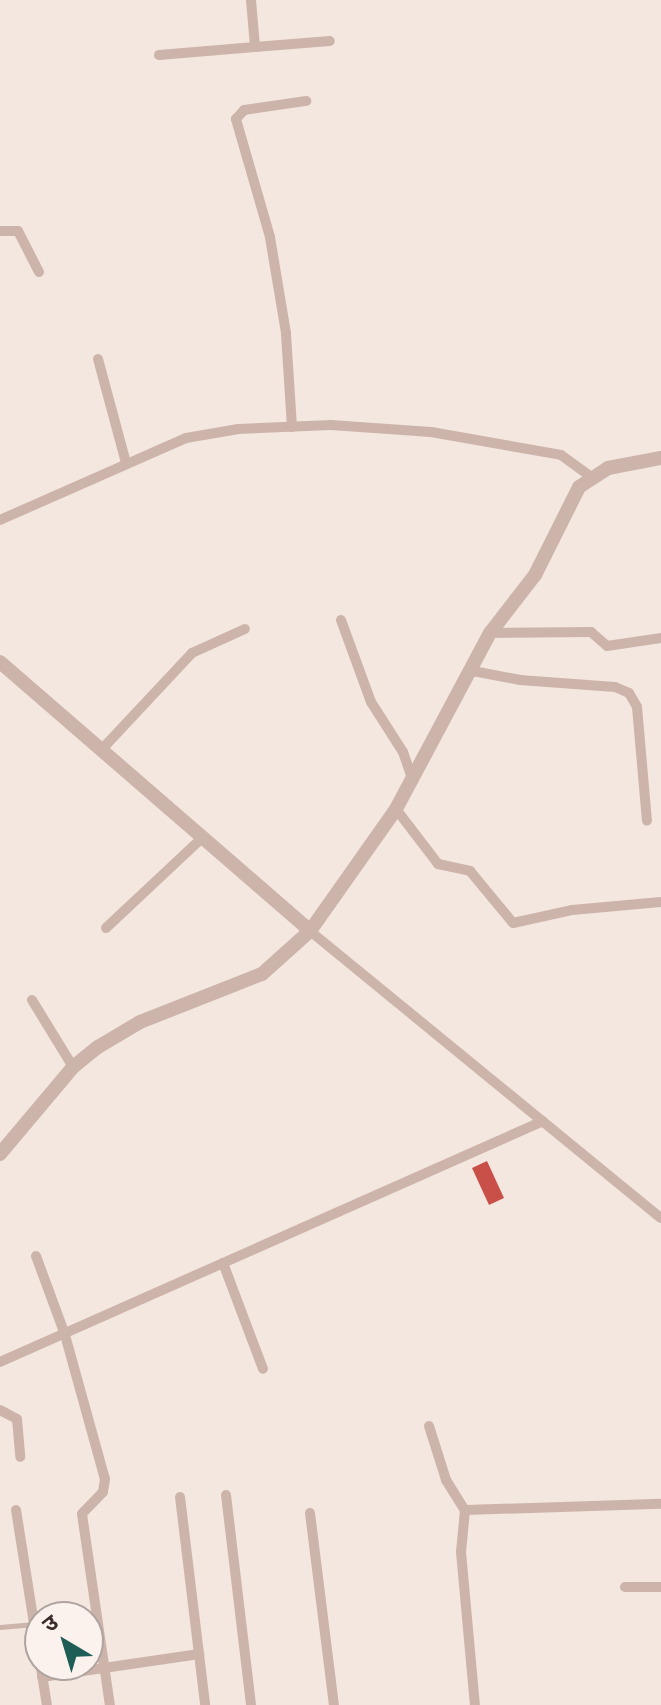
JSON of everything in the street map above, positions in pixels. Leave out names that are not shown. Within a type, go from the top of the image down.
[{"type":"street","points":[[251,0],[255,47]]},
{"type":"street","points":[[159,55],[330,41]]},
{"type":"street","points":[[292,427],[286,333],[270,237],[236,119],[244,110],[306,101]]},
{"type":"street","points":[[0,231],[18,231],[39,272]]},
{"type":"street","points":[[98,359],[126,463]]},
{"type":"street","points":[[0,520],[126,463],[208,432],[292,427],[401,428],[561,455],[590,476]]},
{"type":"street","points":[[0,1154],[73,1067],[140,1022],[262,974],[310,931],[413,781],[473,671],[490,633],[535,575],[574,494],[590,476],[661,458]]},
{"type":"street","points":[[341,620],[371,702],[403,752],[413,781]]},
{"type":"street","points":[[104,747],[192,653],[245,629]]},
{"type":"street","points":[[490,633],[591,632],[607,646],[661,638]]},
{"type":"street","points":[[0,662],[104,747],[310,931],[661,1218]]},
{"type":"street","points":[[473,671],[520,680],[615,687],[629,693],[637,707],[647,821]]},
{"type":"street","points":[[396,809],[438,864],[470,871],[513,923],[572,910],[661,902]]},
{"type":"street","points":[[106,928],[204,836]]},
{"type":"street","points":[[32,1000],[73,1067]]},
{"type":"street","points":[[0,1362],[543,1121]]},
{"type":"street","points":[[36,1256],[65,1335],[105,1479],[103,1492],[82,1514],[93,1601]]},
{"type":"street","points":[[223,1263],[263,1369]]},
{"type":"street","points":[[0,1410],[17,1419],[20,1457]]},
{"type":"street","points":[[429,1426],[446,1480],[465,1510],[461,1552],[475,1705]]},
{"type":"street","points":[[226,1495],[251,1705]]},
{"type":"street","points":[[180,1497],[205,1705]]},
{"type":"street","points":[[465,1510],[661,1504]]},
{"type":"street","points":[[16,1510],[29,1601]]},
{"type":"street","points":[[310,1513],[334,1705]]},
{"type":"street","points":[[625,1587],[661,1587]]},
{"type":"street","points":[[104,1667],[199,1654]]},
{"type":"street","points":[[104,1676],[110,1705]]},
{"type":"street","points":[[43,1681],[47,1705]]},
{"type":"lane","points":[[0,1627],[24,1625]]},
{"type":"building","points":[[487,1161],[504,1198],[489,1205],[472,1168]]}]
